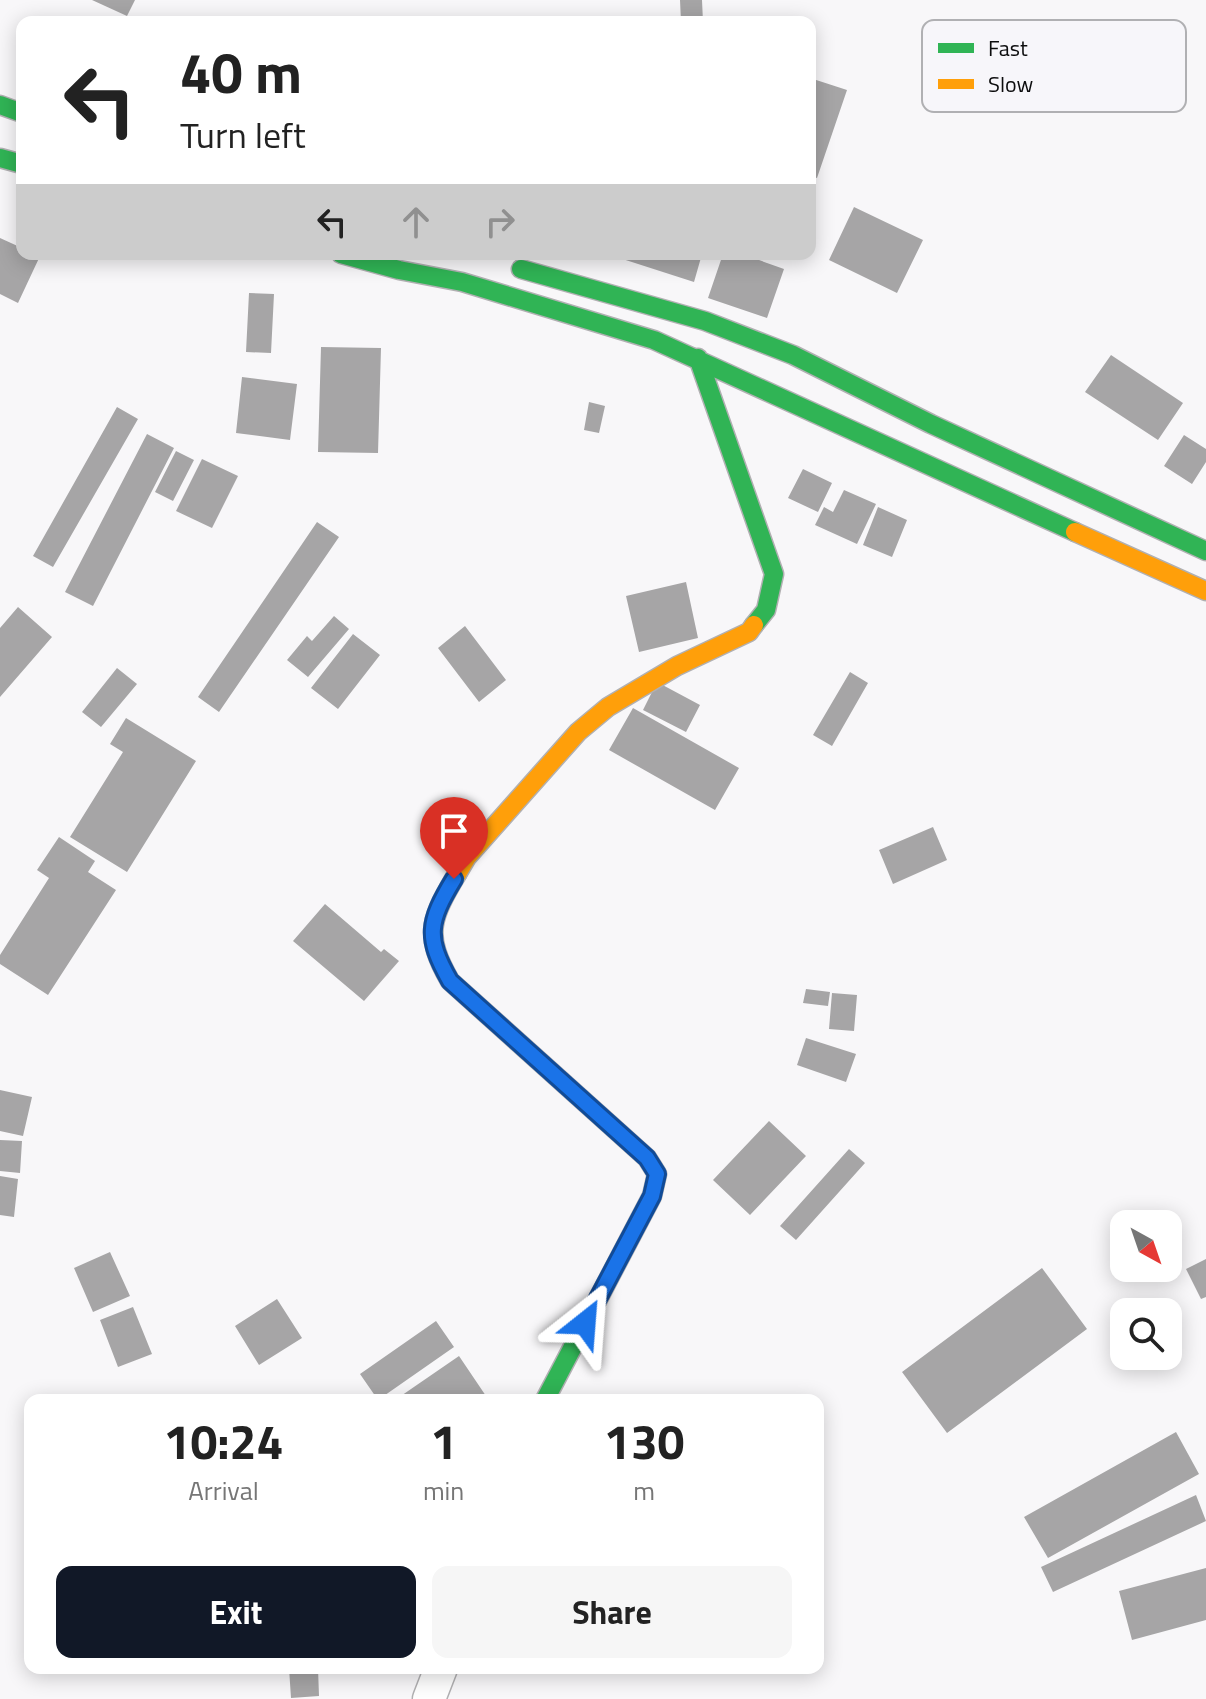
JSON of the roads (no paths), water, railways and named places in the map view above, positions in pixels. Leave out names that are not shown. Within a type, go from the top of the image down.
[{"type":"main road","points":[[363,260],[462,282],[654,340],[1206,591]]},
{"type":"main road","points":[[502,264],[705,321],[793,355],[931,424],[1206,551]]},
{"type":"main road","points":[[548,1394],[652,1196],[657,1174],[647,1158],[450,981],[435,955],[432,927],[441,901],[467,857],[578,732],[608,707],[677,666],[749,632],[766,610],[774,574],[698,358]]},
{"type":"street","points":[[429,1699],[439,1674]]}]
